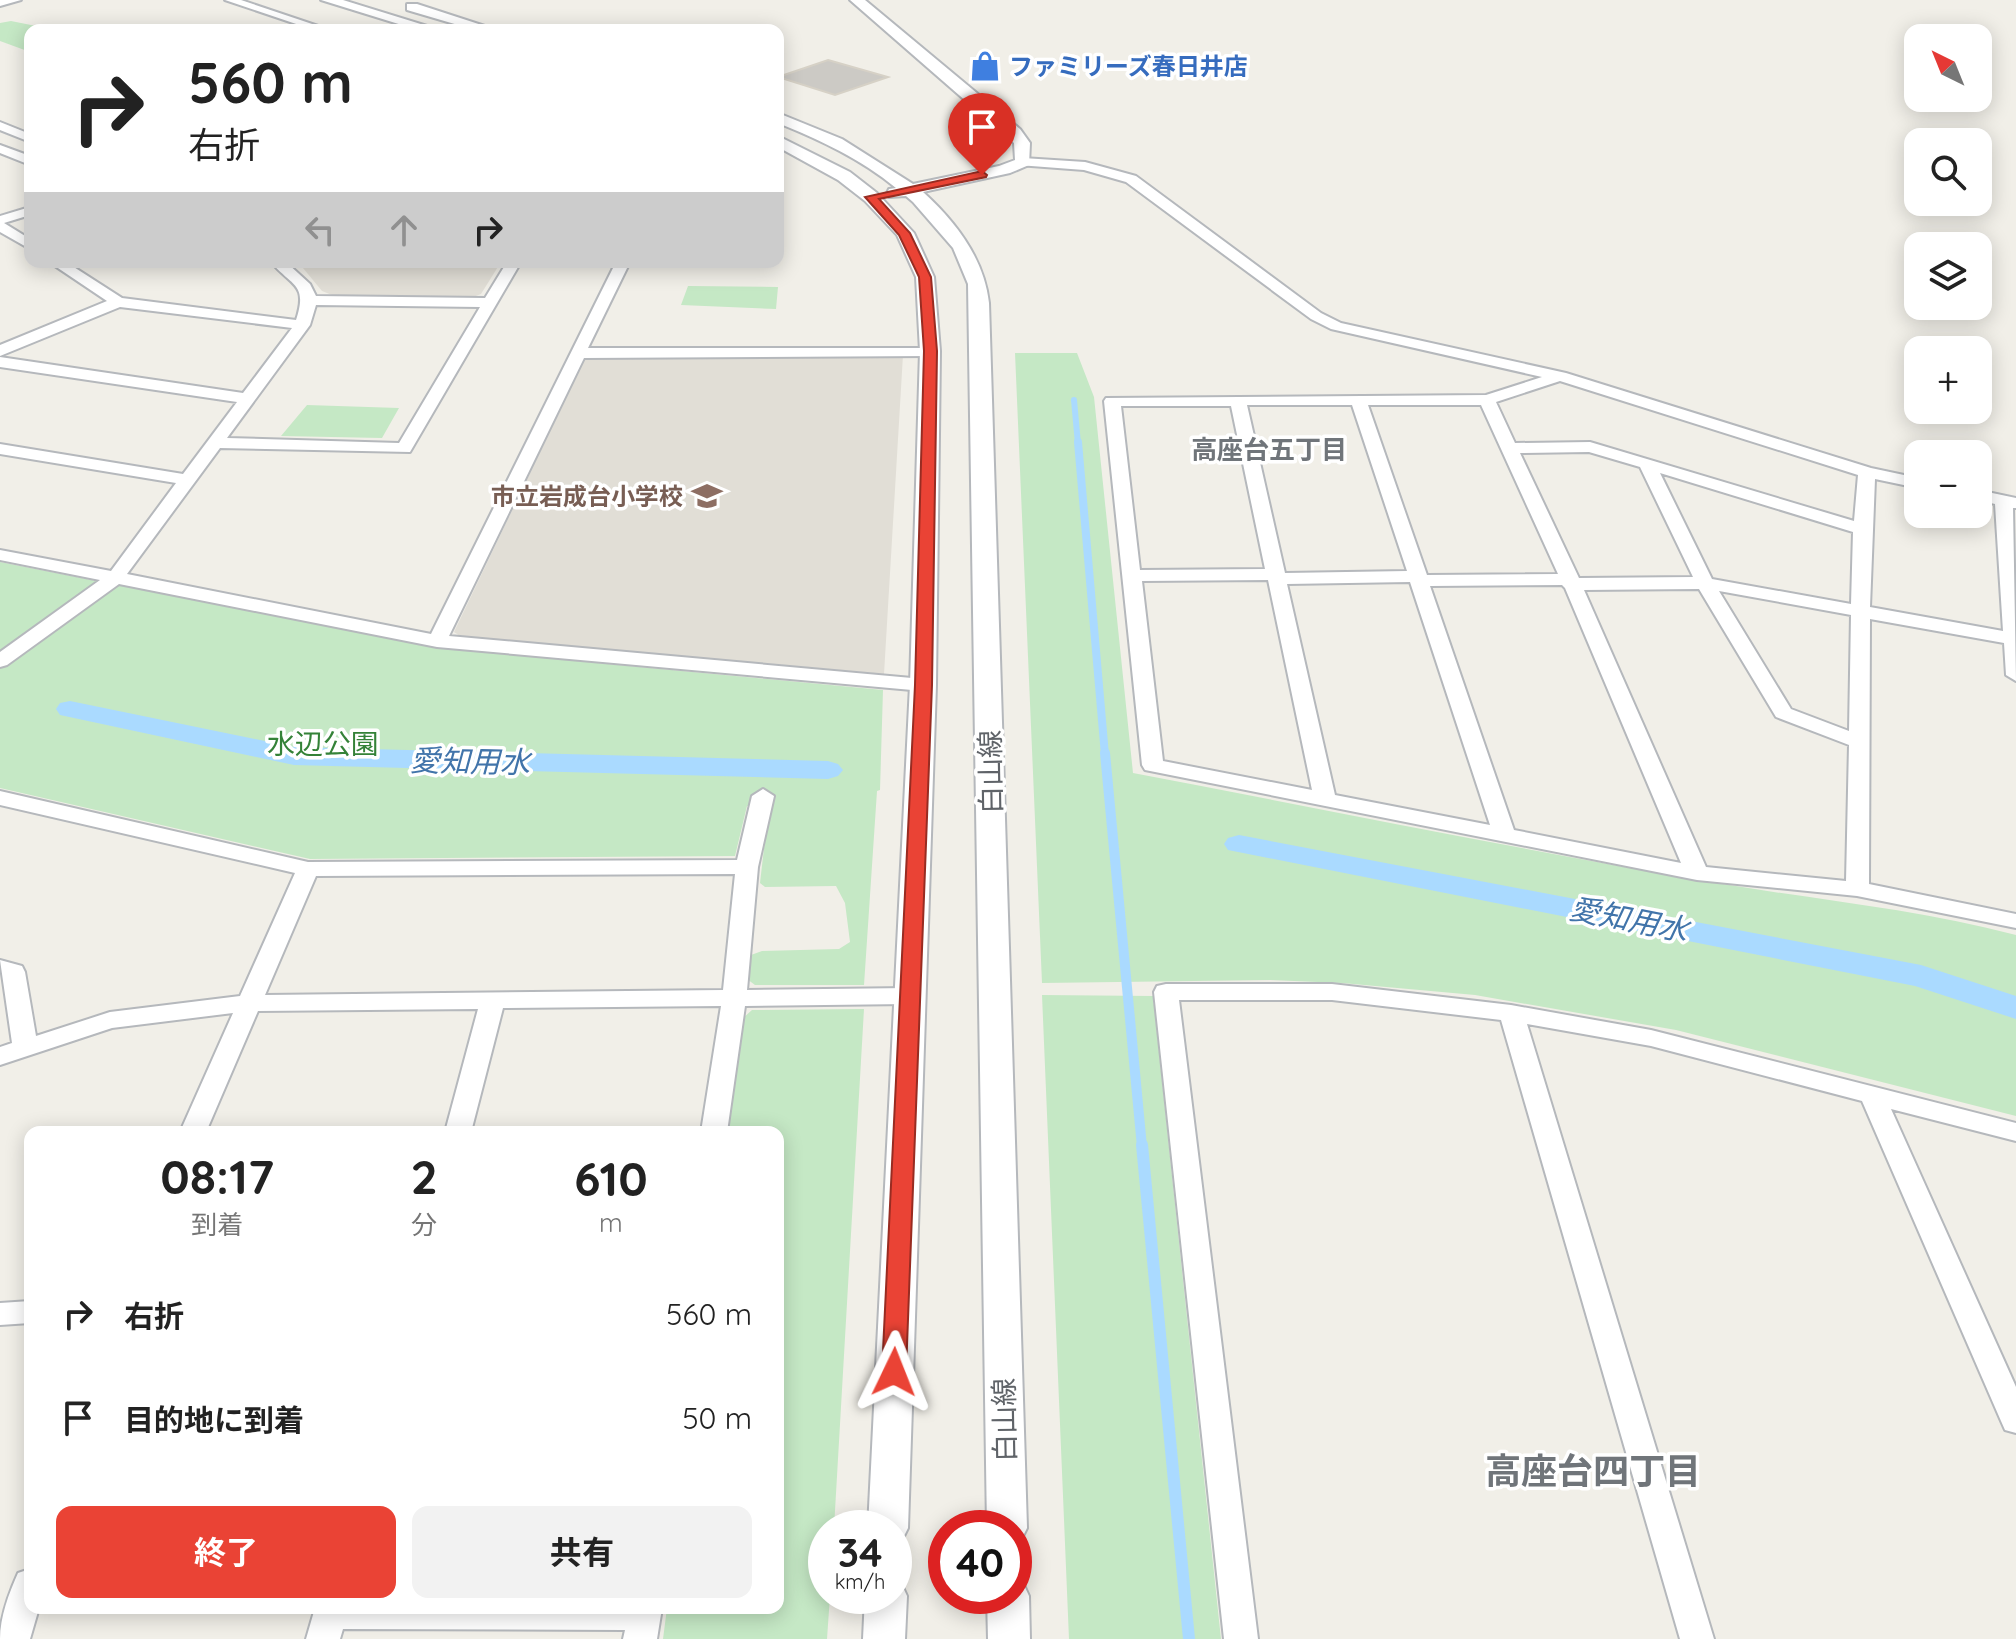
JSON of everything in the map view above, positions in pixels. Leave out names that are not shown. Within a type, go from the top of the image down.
[{"type":"street","points":[[0,3],[16,0]]},
{"type":"street","points":[[230,0],[306,24]]},
{"type":"street","points":[[328,0],[412,24]]},
{"type":"street","points":[[857,0],[1014,132],[1022,143],[1023,162]]},
{"type":"street","points":[[403,4],[470,24]]},
{"type":"street","name":"白山線","points":[[784,121],[852,150],[910,190],[946,228],[976,277],[981,349],[1007,1510]]},
{"type":"street","points":[[0,126],[24,136]]},
{"type":"street","points":[[784,144],[844,176],[871,197],[905,233],[925,277],[930,351],[923,685],[889,1510]]},
{"type":"street","points":[[0,149],[24,158]]},
{"type":"street","points":[[0,164],[24,159]]},
{"type":"street","points":[[871,197],[1004,170],[1023,162],[1085,166],[1131,179],[1316,316],[1336,326],[1560,376],[1867,472],[1904,480]]},
{"type":"street","points":[[0,220],[24,213]]},
{"type":"street","points":[[0,226],[24,241]]},
{"type":"street","points":[[65,268],[118,302],[302,325]]},
{"type":"street","points":[[0,661],[115,578],[250,399],[302,325],[310,300],[300,280],[285,268]]},
{"type":"street","points":[[216,443],[404,448],[511,268]]},
{"type":"street","points":[[437,641],[620,268]]},
{"type":"street","points":[[310,300],[491,303]]},
{"type":"street","points":[[0,351],[118,302]]},
{"type":"street","points":[[578,353],[930,351]]},
{"type":"street","points":[[0,362],[250,399]]},
{"type":"street","points":[[1560,376],[1487,400],[1112,401],[1153,765],[1697,873],[1857,889],[2016,921]]},
{"type":"street","points":[[1487,400],[1697,873]]},
{"type":"street","points":[[1238,401],[1325,799]]},
{"type":"street","points":[[1359,401],[1504,834]]},
{"type":"street","points":[[1510,448],[1590,447],[1862,529]]},
{"type":"street","points":[[0,449],[190,480]]},
{"type":"street","points":[[1646,463],[1705,583],[1783,713],[1861,743]]},
{"type":"street","points":[[1857,889],[1862,529],[1867,472]]},
{"type":"street","points":[[2010,502],[2016,675]]},
{"type":"street","points":[[0,555],[437,641],[923,685]]},
{"type":"street","points":[[1132,576],[1705,583],[2014,641]]},
{"type":"street","points":[[715,1126],[734,998],[747,867],[763,796]]},
{"type":"street","points":[[0,798],[308,869],[747,867]]},
{"type":"street","points":[[196,1126],[308,869]]},
{"type":"street","points":[[0,968],[13,972],[25,1048]]},
{"type":"street","points":[[1241,1639],[1166,992],[1332,992],[1511,1013],[1651,1038],[2016,1132]]},
{"type":"street","points":[[0,1056],[110,1020],[251,1003],[909,996]]},
{"type":"street","points":[[460,1126],[492,1002]]},
{"type":"street","points":[[1511,1013],[1697,1639]]},
{"type":"street","points":[[1872,1095],[2016,1421]]},
{"type":"street","points":[[0,1314],[24,1312]]},
{"type":"street","points":[[13,1639],[24,1603]]},
{"type":"street","points":[[884,1639],[885,1614]]},
{"type":"street","points":[[1008,1614],[1009,1639]]},
{"type":"street","points":[[328,1620],[643,1621]]},
{"type":"shaded area","points":[[303,268],[497,268],[481,294],[473,297],[332,295],[322,291]]},
{"type":"shaded area","name":"市立岩成台小学校","points":[[903,355],[884,674],[460,636],[454,632],[584,360],[593,357]]},
{"type":"green space","points":[[11,21],[26,24],[24,50],[0,41],[0,23]]},
{"type":"green space","points":[[688,286],[778,287],[776,309],[681,305]]},
{"type":"green space","points":[[1015,353],[1077,353],[1094,397],[1133,773],[1571,857],[1904,912],[2016,935],[2016,1116],[1676,1030],[1475,995],[1270,980],[1042,983]]},
{"type":"green space","points":[[307,405],[399,408],[382,438],[281,436]]},
{"type":"green space","name":"水辺公園","points":[[0,562],[439,648],[883,690],[880,790],[877,791],[864,985],[755,985],[747,979],[751,955],[762,951],[839,949],[850,942],[845,903],[836,886],[765,887],[760,883],[769,805],[747,806],[735,856],[310,859],[0,788]]},
{"type":"green space","points":[[1042,995],[1153,996],[1221,1639],[1069,1639]]},
{"type":"green space","points":[[864,1009],[835,1510],[808,1510],[808,1614],[829,1614],[827,1639],[663,1639],[666,1614],[784,1614],[784,1126],[729,1126],[742,1019],[752,1010]]},
{"type":"building","points":[[828,60],[888,77],[835,95],[784,79],[784,75]]},
{"type":"waterway","points":[[1074,400],[1078,444]]},
{"type":"waterway","points":[[1078,442],[1105,755]]},
{"type":"waterway","name":"愛知用水","points":[[70,709],[294,756],[828,770]]},
{"type":"waterway","points":[[1105,753],[1142,1147]]},
{"type":"waterway","name":"愛知用水","points":[[1239,844],[1921,976],[2016,1008]]},
{"type":"waterway","points":[[1142,1145],[1189,1639]]},
{"type":"place","name":"ファミリーズ春日井店","points":[[985,66]]},
{"type":"place","name":"市立岩成台小学校","points":[[707,496]]},
{"type":"district","name":"高座台五丁目","points":[[1269,449]]},
{"type":"district","name":"高座台四丁目","points":[[1593,1470]]},
{"type":"route","points":[[894,1372],[923,685],[930,351],[925,277],[905,233],[871,197],[982,175]]}]
